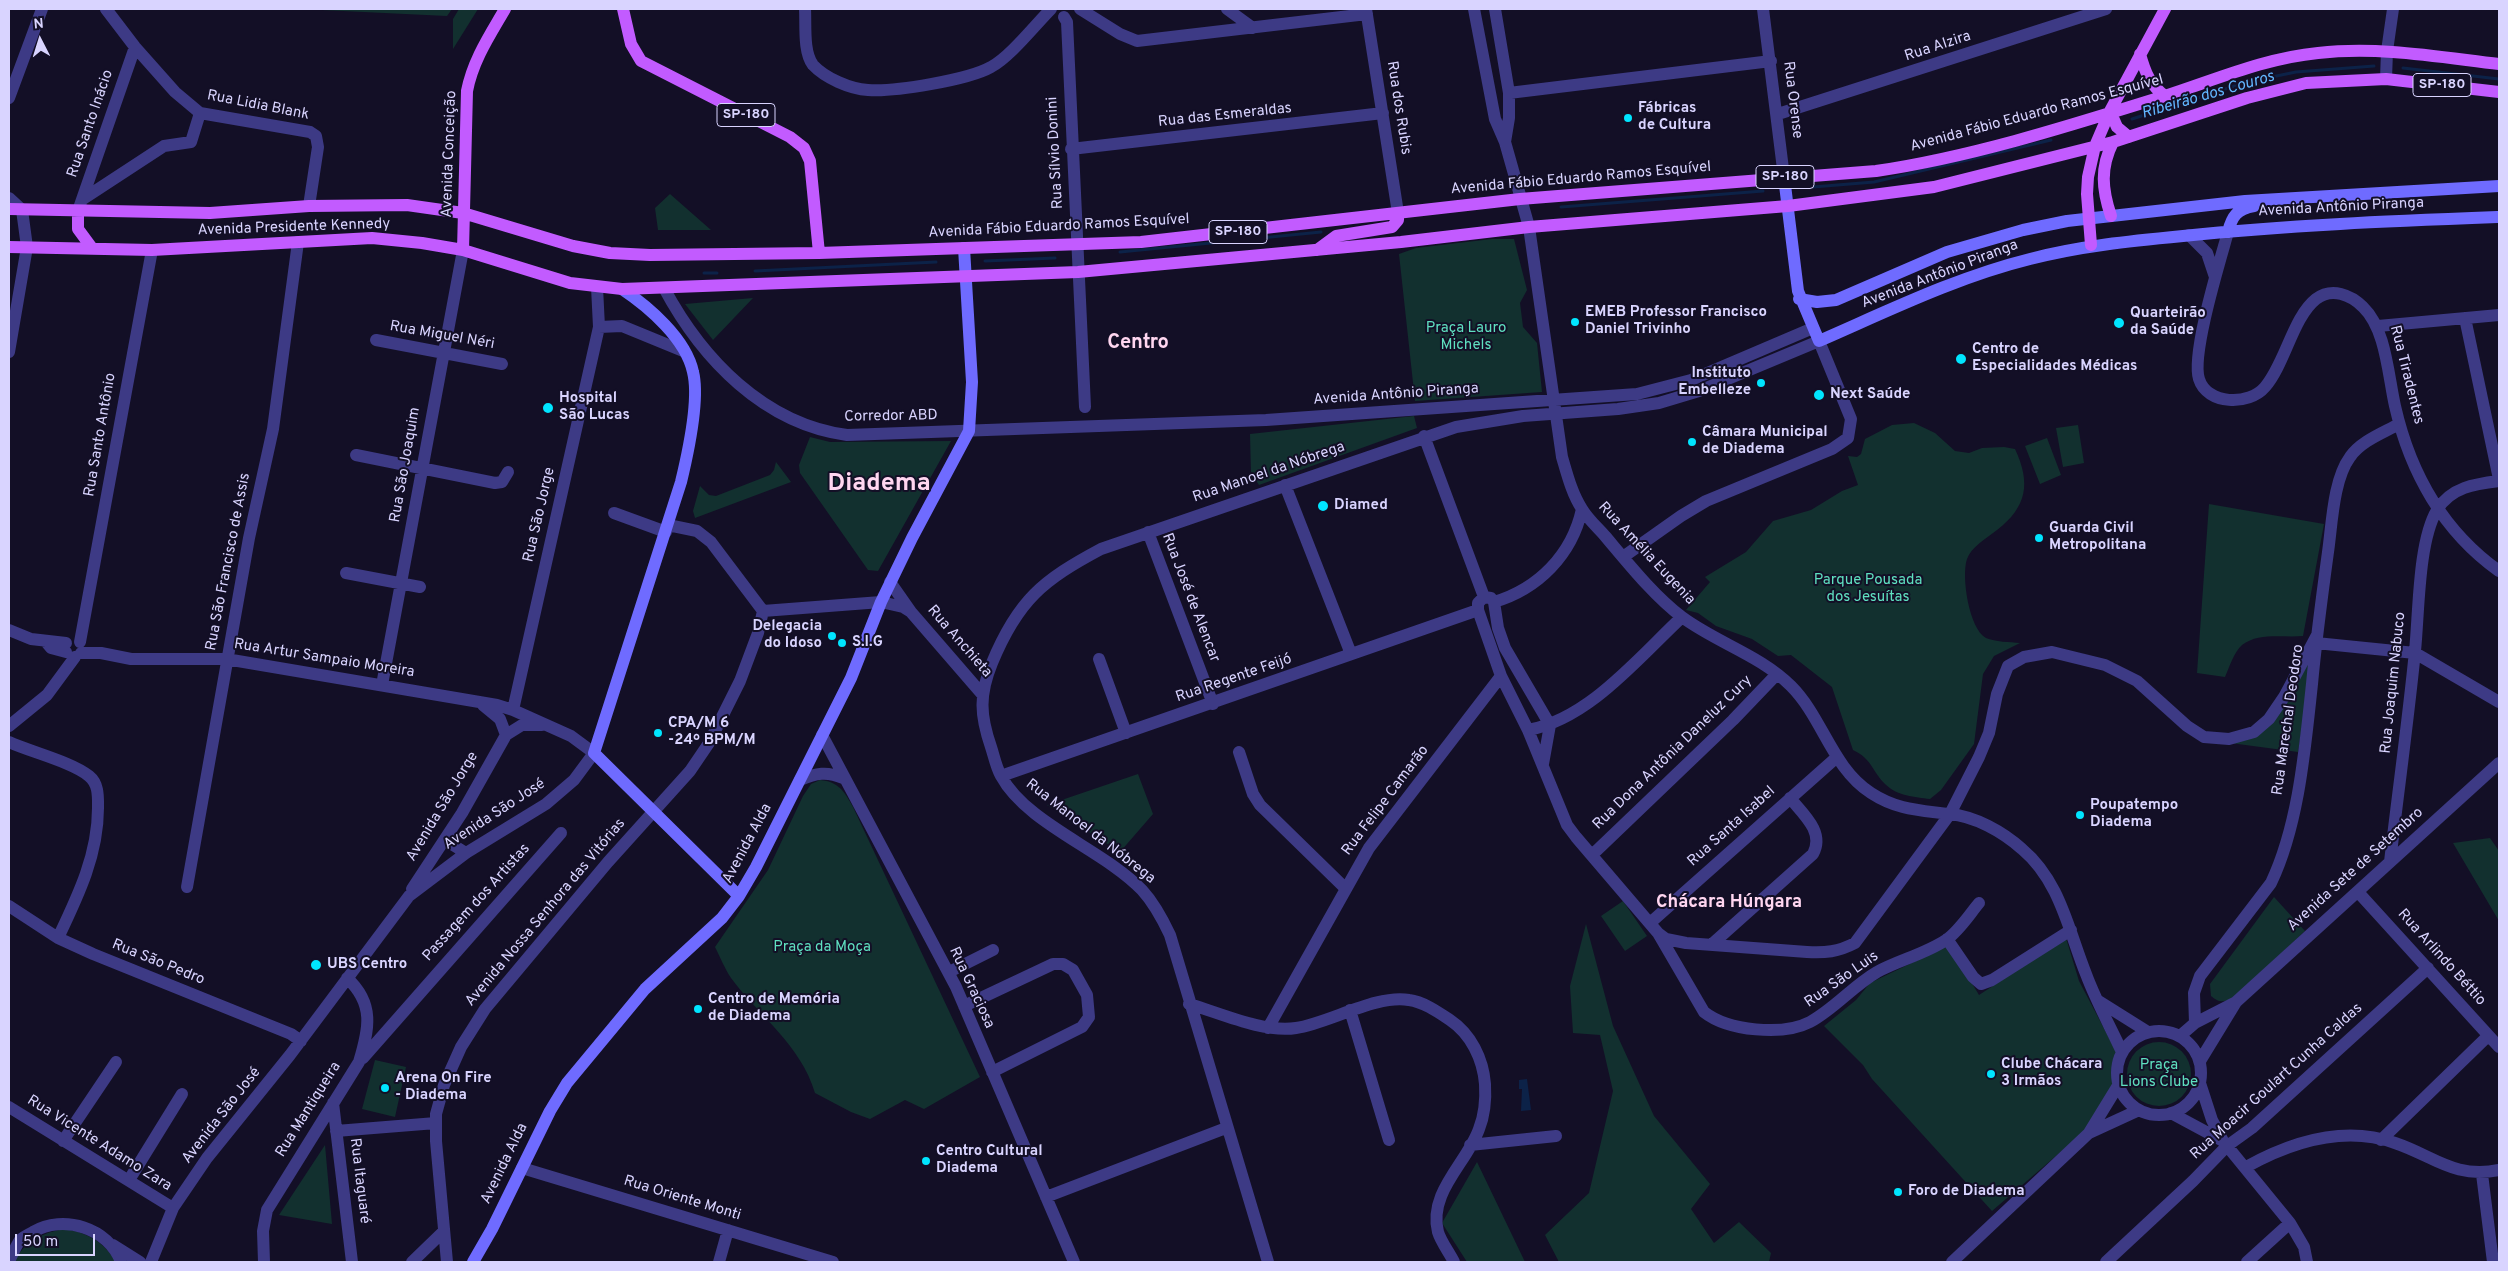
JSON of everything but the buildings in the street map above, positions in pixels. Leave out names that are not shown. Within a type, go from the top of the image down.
[{"type":"main road","name":"Avenida Conceição","points":[[463,250],[467,91],[471,72],[480,52],[505,9]]},
{"type":"main road","name":"SP-180","points":[[623,9],[631,44],[641,60],[790,137],[804,148],[810,161],[819,253]]},
{"type":"main road","points":[[2091,246],[2088,177],[2095,146],[2110,111],[2162,14],[2174,9]]},
{"type":"main road","name":"Avenida Fábio Eduardo Ramos Esquível","points":[[650,255],[819,253],[1161,240],[1520,199],[1876,171],[1914,166],[2166,96],[2237,71],[2282,59],[2346,50],[2387,51],[2499,64]]},
{"type":"main road","points":[[2140,54],[2146,76],[2153,86],[2166,96]]},
{"type":"main road","name":"SP-180","points":[[664,288],[1078,272],[1317,250],[1528,227],[1788,206],[1934,187],[2113,142],[2281,88],[2316,82],[2386,79],[2499,92]]},
{"type":"main road","points":[[2110,111],[2117,127],[2129,137]]},
{"type":"main road","points":[[2111,216],[2102,178],[2105,159],[2113,142]]},
{"type":"main road","name":"Rua Orense","points":[[1784,177],[1799,299],[1819,340]]},
{"type":"main road","name":"Avenida Antônio Piranga","points":[[1799,299],[1817,302],[1836,300],[1917,264],[1984,239],[2023,230],[2089,219],[2288,199],[2499,186]]},
{"type":"main road","points":[[2228,232],[2231,219],[2240,209],[2288,199]]},
{"type":"main road","name":"Avenida Presidente Kennedy","points":[[9,209],[22,210],[81,205],[210,213],[309,206],[394,204],[463,213],[573,246],[610,253],[650,255]]},
{"type":"main road","points":[[81,205],[78,229],[92,248]]},
{"type":"main road","points":[[1317,250],[1336,236],[1392,227],[1398,220],[1398,213]]},
{"type":"main road","name":"Avenida Antônio Piranga","points":[[1819,340],[1994,269],[2091,246],[2188,235],[2365,222],[2499,217]]},
{"type":"main road","name":"Avenida Presidente Kennedy","points":[[9,247],[152,250],[372,238],[463,250],[554,279],[597,287],[622,289],[664,288]]},
{"type":"main road","points":[[964,248],[972,382],[969,431]]},
{"type":"main road","name":"Avenida São José","points":[[594,753],[686,464],[694,397],[693,370],[683,351],[660,318],[622,289]]},
{"type":"main road","name":"Avenida Alda","points":[[473,1262],[492,1229],[550,1111],[579,1067],[645,989],[722,918],[739,896],[756,867],[850,678],[890,582],[969,431]]},
{"type":"main road","points":[[594,753],[739,896]]},
{"type":"main road","name":"Avenida Alda","points":[[484,1262],[492,1229]]},
{"type":"street","points":[[9,98],[42,9]]},
{"type":"street","name":"Rua Lidia Blank","points":[[106,9],[135,47],[176,92],[200,113],[310,132],[316,136],[318,147],[309,206]]},
{"type":"street","points":[[805,9],[810,58],[814,65],[834,79],[855,88],[880,90],[978,72],[1000,60],[1052,9],[1058,15],[1064,17],[1070,15],[1075,9]]},
{"type":"street","points":[[1080,9],[1120,34],[1137,41],[1253,28],[1367,12]]},
{"type":"street","points":[[1227,9],[1253,28]]},
{"type":"street","name":"Rua Amélia Eugenia","points":[[1474,9],[1485,76],[1495,119],[1505,142],[1528,227],[1562,457],[1570,484],[1582,509],[1623,557],[1682,617],[1764,663],[1792,687],[1822,729],[1837,758],[1850,775],[1870,792],[1895,806],[1927,813],[1950,814],[1994,829],[2022,848],[2044,871],[2066,914],[2070,930],[2097,1000],[2122,1052]]},
{"type":"street","points":[[1495,9],[1509,93],[1509,118],[1505,142]]},
{"type":"street","name":"Rua Orense","points":[[1763,9],[1778,114],[1784,177]]},
{"type":"street","name":"Rua Alzira","points":[[1778,114],[2106,9]]},
{"type":"street","points":[[2386,79],[2387,51],[2393,9]]},
{"type":"street","name":"Rua dos Rubis","points":[[1367,12],[1398,213]]},
{"type":"street","name":"Rua Sílvio Donini","points":[[1064,17],[1067,22],[1071,149],[1084,407]]},
{"type":"street","name":"Rua Santo Inácio","points":[[81,205],[135,47]]},
{"type":"street","points":[[1509,93],[1770,61]]},
{"type":"street","points":[[1485,76],[1505,73]]},
{"type":"street","points":[[81,205],[164,146],[192,142],[200,113]]},
{"type":"street","name":"Rua das Esmeraldas","points":[[1071,149],[1383,113]]},
{"type":"street","points":[[9,198],[22,210],[27,247],[9,352]]},
{"type":"street","name":"Rua Tiradentes","points":[[2228,232],[2196,358],[2201,385],[2213,396],[2233,400],[2250,397],[2265,388],[2305,312],[2315,299],[2323,295],[2345,294],[2355,299],[2378,326],[2400,424],[2424,487],[2437,510],[2486,562],[2499,571]]},
{"type":"street","points":[[2188,235],[2207,253],[2215,280]]},
{"type":"street","name":"Rua São Francisco de Assis","points":[[187,887],[226,659],[249,538],[273,429],[298,242]]},
{"type":"street","name":"Rua Santo Antônio","points":[[9,726],[47,694],[65,669],[82,626],[152,250]]},
{"type":"street","name":"Rua São Joaquim","points":[[382,685],[463,250]]},
{"type":"street","name":"Rua São Jorge","points":[[513,710],[599,328],[597,287]]},
{"type":"street","name":"Corredor ABD","points":[[664,288],[687,327],[717,364],[756,397],[790,419],[820,430],[847,435],[969,431]]},
{"type":"street","points":[[2378,326],[2499,315]]},
{"type":"street","points":[[2424,487],[2449,494],[2463,488],[2499,480],[2465,318]]},
{"type":"street","points":[[599,328],[622,326],[683,351]]},
{"type":"street","name":"Avenida Antônio Piranga","points":[[1554,407],[1637,394],[1673,386],[1813,328]]},
{"type":"street","name":"Rua Miguel Néri","points":[[376,340],[502,364]]},
{"type":"street","points":[[1623,557],[1680,516],[1706,501],[1832,449],[1848,438],[1851,426],[1849,413],[1819,340]]},
{"type":"street","name":"Avenida Antônio Piranga","points":[[969,431],[1554,407],[1618,409],[1659,403],[1699,391],[1819,340]]},
{"type":"street","name":"Rua Manoel da Nóbrega","points":[[1268,1262],[1226,1128],[1170,935],[1159,911],[1141,889],[1109,863],[1052,826],[1017,797],[1001,776],[986,733],[982,710],[982,694],[1003,637],[1026,601],[1059,572],[1102,549],[1424,436],[1479,422],[1554,407]]},
{"type":"street","name":"Rua Marechal Deodoro","points":[[2195,1023],[2194,993],[2200,976],[2262,897],[2278,869],[2301,774],[2316,639],[2342,471],[2349,458],[2360,446],[2400,424]]},
{"type":"street","points":[[1424,436],[1489,600],[1502,640],[1550,725],[1543,764]]},
{"type":"street","points":[[356,456],[496,483],[502,482],[508,472]]},
{"type":"street","points":[[1286,485],[1351,654]]},
{"type":"street","name":"Rua Joaquim Nabuco","points":[[2390,862],[2415,653],[2423,564],[2431,523],[2437,510],[2449,494]]},
{"type":"street","points":[[1518,670],[1501,676],[1478,610],[1478,603],[1530,586],[1552,568],[1574,535],[1582,509]]},
{"type":"street","points":[[614,513],[667,528],[697,531],[711,542],[763,611]]},
{"type":"street","name":"Rua José de Alencar","points":[[1148,532],[1213,704]]},
{"type":"street","points":[[346,573],[420,587]]},
{"type":"street","name":"Rua Anchieta","points":[[890,582],[911,612],[982,694]]},
{"type":"street","name":"Rua Anchieta","points":[[763,611],[881,602],[903,607],[911,612]]},
{"type":"street","name":"Rua Regente Feijó","points":[[1001,776],[1213,704],[1478,610]]},
{"type":"street","name":"Avenida Nossa Senhora das Vitórias","points":[[447,1262],[443,1232],[436,1124],[438,1099],[461,1047],[485,1009],[608,862],[690,771],[709,742],[748,661],[763,611]]},
{"type":"street","points":[[1528,730],[1550,725],[1586,704],[1682,617]]},
{"type":"street","name":"Rua Artur Sampaio Moreira","points":[[9,630],[46,642],[52,640],[74,648],[130,659],[226,659],[382,685],[513,710],[571,736],[594,753]]},
{"type":"street","points":[[1654,928],[1666,939],[1711,945],[1827,953],[1841,950],[1855,943],[1950,814],[1979,757],[1989,732],[1992,711],[2002,678],[2008,666],[2024,657],[2052,652],[2105,665],[2136,681],[2188,726],[2204,737],[2221,739],[2254,732],[2269,719],[2284,697],[2316,639],[2415,653],[2499,702]]},
{"type":"street","points":[[1099,659],[1126,733]]},
{"type":"street","name":"Rua Dona Antônia Daneluz Cury","points":[[1592,856],[1734,720],[1777,674]]},
{"type":"street","name":"Rua São Luis","points":[[1501,676],[1528,730],[1567,824],[1654,928],[1704,1012],[1714,1020],[1746,1029],[1792,1027],[1808,1022],[1876,972],[1947,939],[1978,903]]},
{"type":"street","name":"Rua Felipe Camarão","points":[[1268,1028],[1369,848],[1501,676]]},
{"type":"street","points":[[482,704],[500,719],[506,735],[522,725],[542,724]]},
{"type":"street","name":"Avenida São Jorge","points":[[409,896],[506,735]]},
{"type":"street","name":"Rua Graciosa","points":[[822,735],[832,751],[843,778],[948,972],[1073,1262]]},
{"type":"street","points":[[9,742],[84,772],[96,784],[98,794],[98,831],[84,881],[58,938]]},
{"type":"street","points":[[1239,752],[1252,794],[1260,805],[1345,888]]},
{"type":"street","name":"Avenida São José","points":[[151,1262],[159,1236],[173,1208],[208,1158],[301,1041],[409,896],[466,853],[546,804],[574,780],[594,753]]},
{"type":"street","name":"Rua Santa Isabel","points":[[1654,928],[1790,798],[1837,758]]},
{"type":"street","name":"Avenida Sete de Setembro","points":[[2180,1036],[2195,1023],[2236,1002],[2499,763]]},
{"type":"street","points":[[800,780],[822,773],[832,773],[843,778]]},
{"type":"street","points":[[1711,945],[1813,854],[1817,847],[1814,828],[1790,798]]},
{"type":"street","points":[[449,832],[453,845],[466,853]]},
{"type":"street","name":"Passagem dos Artistas","points":[[359,1062],[561,833]]},
{"type":"street","name":"Rua Arlindo Béttio","points":[[2358,892],[2499,1047]]},
{"type":"street","name":"Rua São Pedro","points":[[9,906],[58,938],[291,1034],[301,1041]]},
{"type":"street","points":[[1947,939],[1977,982],[1986,983],[2070,930]]},
{"type":"street","points":[[948,972],[993,950]]},
{"type":"street","points":[[964,1006],[1053,964],[1063,964],[1073,970],[1087,995],[1089,1017],[1082,1026],[992,1072]]},
{"type":"street","name":"Rua Moacir Goulart Cunha Caldas","points":[[2106,1262],[2193,1181],[2225,1143],[2252,1128],[2428,968]]},
{"type":"street","name":"Rua Mantiqueira","points":[[264,1262],[263,1231],[267,1210],[359,1062],[369,1024],[365,1002],[357,988],[347,978]]},
{"type":"street","points":[[1189,1004],[1268,1028],[1295,1028],[1325,1021],[1350,1010],[1392,1000],[1408,999],[1424,1005],[1459,1026],[1479,1054],[1485,1085],[1485,1111],[1478,1131],[1442,1195],[1436,1214],[1438,1233],[1454,1262]]},
{"type":"street","points":[[2097,1000],[2148,1032]]},
{"type":"street","name":"Avenida Sete de Setembro","points":[[2200,1062],[2236,1002]]},
{"type":"street","points":[[1350,1010],[1389,1140]]},
{"type":"street","points":[[2200,1083],[2190,1102],[2171,1113],[2149,1114],[2138,1110],[2123,1094],[2119,1084],[2118,1068],[2122,1052],[2138,1037],[2148,1032],[2170,1032],[2180,1036],[2189,1043],[2200,1062],[2200,1083],[2212,1120],[2225,1143],[2290,1223],[2304,1247],[2308,1262]]},
{"type":"street","points":[[2381,1140],[2488,1036]]},
{"type":"street","points":[[63,1141],[116,1062]]},
{"type":"street","points":[[1952,1262],[2089,1133],[2119,1084]]},
{"type":"street","points":[[129,1180],[182,1094]]},
{"type":"street","name":"Rua Itaguaré","points":[[333,1104],[352,1262]]},
{"type":"street","name":"Rua Vicente Adamo Zara","points":[[9,1107],[173,1208]]},
{"type":"street","points":[[2089,1133],[2138,1110]]},
{"type":"street","points":[[2171,1113],[2225,1143]]},
{"type":"street","points":[[336,1131],[436,1124]]},
{"type":"street","points":[[1046,1198],[1226,1128]]},
{"type":"street","points":[[2246,1167],[2290,1146],[2322,1138],[2352,1135],[2395,1142],[2455,1169],[2482,1174],[2499,1170]]},
{"type":"street","points":[[1470,1145],[1556,1136]]},
{"type":"street","name":"Rua Oriente Monti","points":[[522,1168],[833,1262]]},
{"type":"street","points":[[2482,1174],[2493,1262]]},
{"type":"street","points":[[9,1261],[15,1241],[38,1229],[62,1223],[85,1228],[140,1262]]},
{"type":"street","points":[[2247,1262],[2290,1223]]},
{"type":"street","points":[[719,1262],[728,1230]]},
{"type":"street","points":[[412,1262],[443,1232]]},
{"type":"street","points":[[110,1244],[121,1262]]},
{"type":"green space","points":[[301,9],[452,9],[447,16]]},
{"type":"green space","points":[[459,9],[478,9],[453,49],[453,19]]},
{"type":"green space","points":[[670,194],[711,230],[658,230],[655,208]]},
{"type":"green space","name":"Praça Lauro Michels","points":[[1492,239],[1514,239],[1527,290],[1520,303],[1523,327],[1537,343],[1542,392],[1415,401],[1399,254],[1416,248]]},
{"type":"green space","points":[[753,298],[713,340],[685,304]]},
{"type":"green space","points":[[1414,416],[1417,428],[1259,485],[1251,473],[1250,434]]},
{"type":"green space","name":"Parque Pousada dos Jesuítas","points":[[1914,423],[1935,433],[1955,451],[1969,453],[1982,448],[2004,447],[2015,449],[2020,461],[2024,484],[2023,494],[2015,512],[1976,547],[1969,555],[1965,567],[1968,602],[1971,614],[1980,633],[1986,638],[1998,641],[2020,643],[1994,656],[1983,674],[1974,744],[1941,790],[1930,799],[1912,797],[1895,791],[1885,784],[1868,761],[1853,750],[1832,687],[1791,655],[1778,656],[1752,639],[1716,626],[1698,613],[1686,610],[1710,582],[1705,577],[1746,552],[1773,521],[1811,510],[1842,491],[1858,485],[1848,456],[1857,457],[1861,454],[1865,439],[1892,425]]},
{"type":"green space","points":[[2078,425],[2084,463],[2063,467],[2056,428]]},
{"type":"green space","points":[[810,437],[830,442],[951,441],[878,571],[868,570],[800,473],[799,465]]},
{"type":"green space","points":[[2047,438],[2061,475],[2040,484],[2025,446]]},
{"type":"green space","points":[[776,462],[791,482],[695,518],[693,511],[700,486],[709,495],[716,496],[770,475],[774,470]]},
{"type":"green space","points":[[2209,504],[2324,524],[2303,636],[2271,636],[2249,641],[2242,645],[2237,652],[2225,677],[2197,673]]},
{"type":"green space","points":[[2316,639],[2298,752],[2208,740],[2263,730]]},
{"type":"green space","points":[[1138,774],[1153,814],[1120,852],[1047,805]]},
{"type":"green space","name":"Praça da Moça","points":[[820,780],[832,783],[840,788],[853,807],[980,1077],[924,1109],[905,1100],[870,1119],[851,1112],[815,1093],[809,1076],[800,1060],[731,978],[715,947],[768,870],[803,796],[811,784]]},
{"type":"green space","points":[[2490,838],[2499,851],[2499,921],[2453,843]]},
{"type":"green space","points":[[2274,897],[2305,931],[2233,999],[2216,1000],[2211,996],[2210,984]]},
{"type":"green space","points":[[1623,901],[1647,936],[1625,951],[1601,916]]},
{"type":"green space","points":[[1586,924],[1613,1026],[1654,1116],[1710,1184],[1691,1209],[1714,1243],[1739,1222],[1771,1253],[1769,1262],[1559,1262],[1545,1235],[1589,1193],[1613,1091],[1600,1035],[1573,1033],[1570,986]]},
{"type":"green space","name":"Clube Chácara 3 Irmãos","points":[[2066,938],[2079,981],[2117,1053],[2112,1069],[2114,1084],[2085,1131],[1992,1211],[1872,1079],[1863,1065],[1824,1026],[1856,1000],[1870,983],[1949,945],[1979,995]]},
{"type":"green space","name":"Praça Lions Clube","points":[[2153,1042],[2165,1042],[2182,1051],[2189,1062],[2191,1074],[2189,1086],[2182,1097],[2165,1106],[2153,1106],[2141,1101],[2132,1092],[2127,1080],[2127,1068],[2132,1056],[2141,1047]]},
{"type":"green space","name":"Arena On Fire - Diadema","points":[[375,1060],[406,1067],[395,1117],[362,1109]]},
{"type":"green space","points":[[325,1145],[332,1224],[279,1215]]},
{"type":"green space","points":[[1477,1162],[1525,1262],[1467,1262],[1442,1223]]},
{"type":"green space","points":[[65,1229],[81,1233],[95,1240],[106,1249],[116,1262],[14,1262],[23,1249],[35,1239],[57,1230]]},
{"type":"water","points":[[1527,1079],[1531,1110],[1521,1111],[1522,1089],[1519,1089],[1519,1080]]},
{"type":"waterway","name":"Ribeirão dos Couros","points":[[2132,119],[2247,82],[2296,72],[2374,66]]},
{"type":"waterway","name":"Ribeirão dos Couros","points":[[2403,68],[2499,79]]},
{"type":"waterway","name":"Ribeirão dos Couros","points":[[1813,187],[1874,182],[2051,140]]},
{"type":"waterway","points":[[1561,207],[1763,191]]},
{"type":"waterway","points":[[1120,252],[1321,232]]},
{"type":"waterway","points":[[985,261],[1055,258]]},
{"type":"waterway","points":[[755,271],[936,262]]},
{"type":"waterway","points":[[704,273],[717,273]]},
{"type":"place","name":"Fábricas de Cultura","points":[[1628,118]]},
{"type":"place","name":"EMEB Professor Francisco Daniel Trivinho","points":[[1575,322]]},
{"type":"place","name":"Quarteirão da Saúde","points":[[2119,323]]},
{"type":"place","name":"Centro de Especialidades Médicas","points":[[1961,359]]},
{"type":"place","name":"Instituto Embelleze","points":[[1761,383]]},
{"type":"place","name":"Next Saúde","points":[[1819,395]]},
{"type":"place","name":"Hospital São Lucas","points":[[548,408]]},
{"type":"place","name":"Câmara Municipal de Diadema","points":[[1692,442]]},
{"type":"place","name":"Diamed","points":[[1323,506]]},
{"type":"place","name":"Guarda Civil Metropolitana","points":[[2039,538]]},
{"type":"place","name":"Delegacia do Idoso","points":[[832,636]]},
{"type":"place","name":"S.I.G","points":[[842,643]]},
{"type":"place","name":"CPA/M 6 -24º BPM/M","points":[[658,733]]},
{"type":"place","name":"Poupatempo Diadema","points":[[2080,815]]},
{"type":"place","name":"UBS Centro","points":[[316,965]]},
{"type":"place","name":"Centro de Memória de Diadema","points":[[698,1009]]},
{"type":"place","name":"Clube Chácara 3 Irmãos","points":[[1991,1074]]},
{"type":"place","name":"Arena On Fire - Diadema","points":[[385,1088]]},
{"type":"place","name":"Centro Cultural Diadema","points":[[926,1161]]},
{"type":"place","name":"Foro de Diadema","points":[[1898,1192]]},
{"type":"district","name":"Centro","points":[[1138,344]]},
{"type":"district","name":"Diadema","points":[[879,485]]},
{"type":"district","name":"Chácara Húngara","points":[[1729,903]]}]
